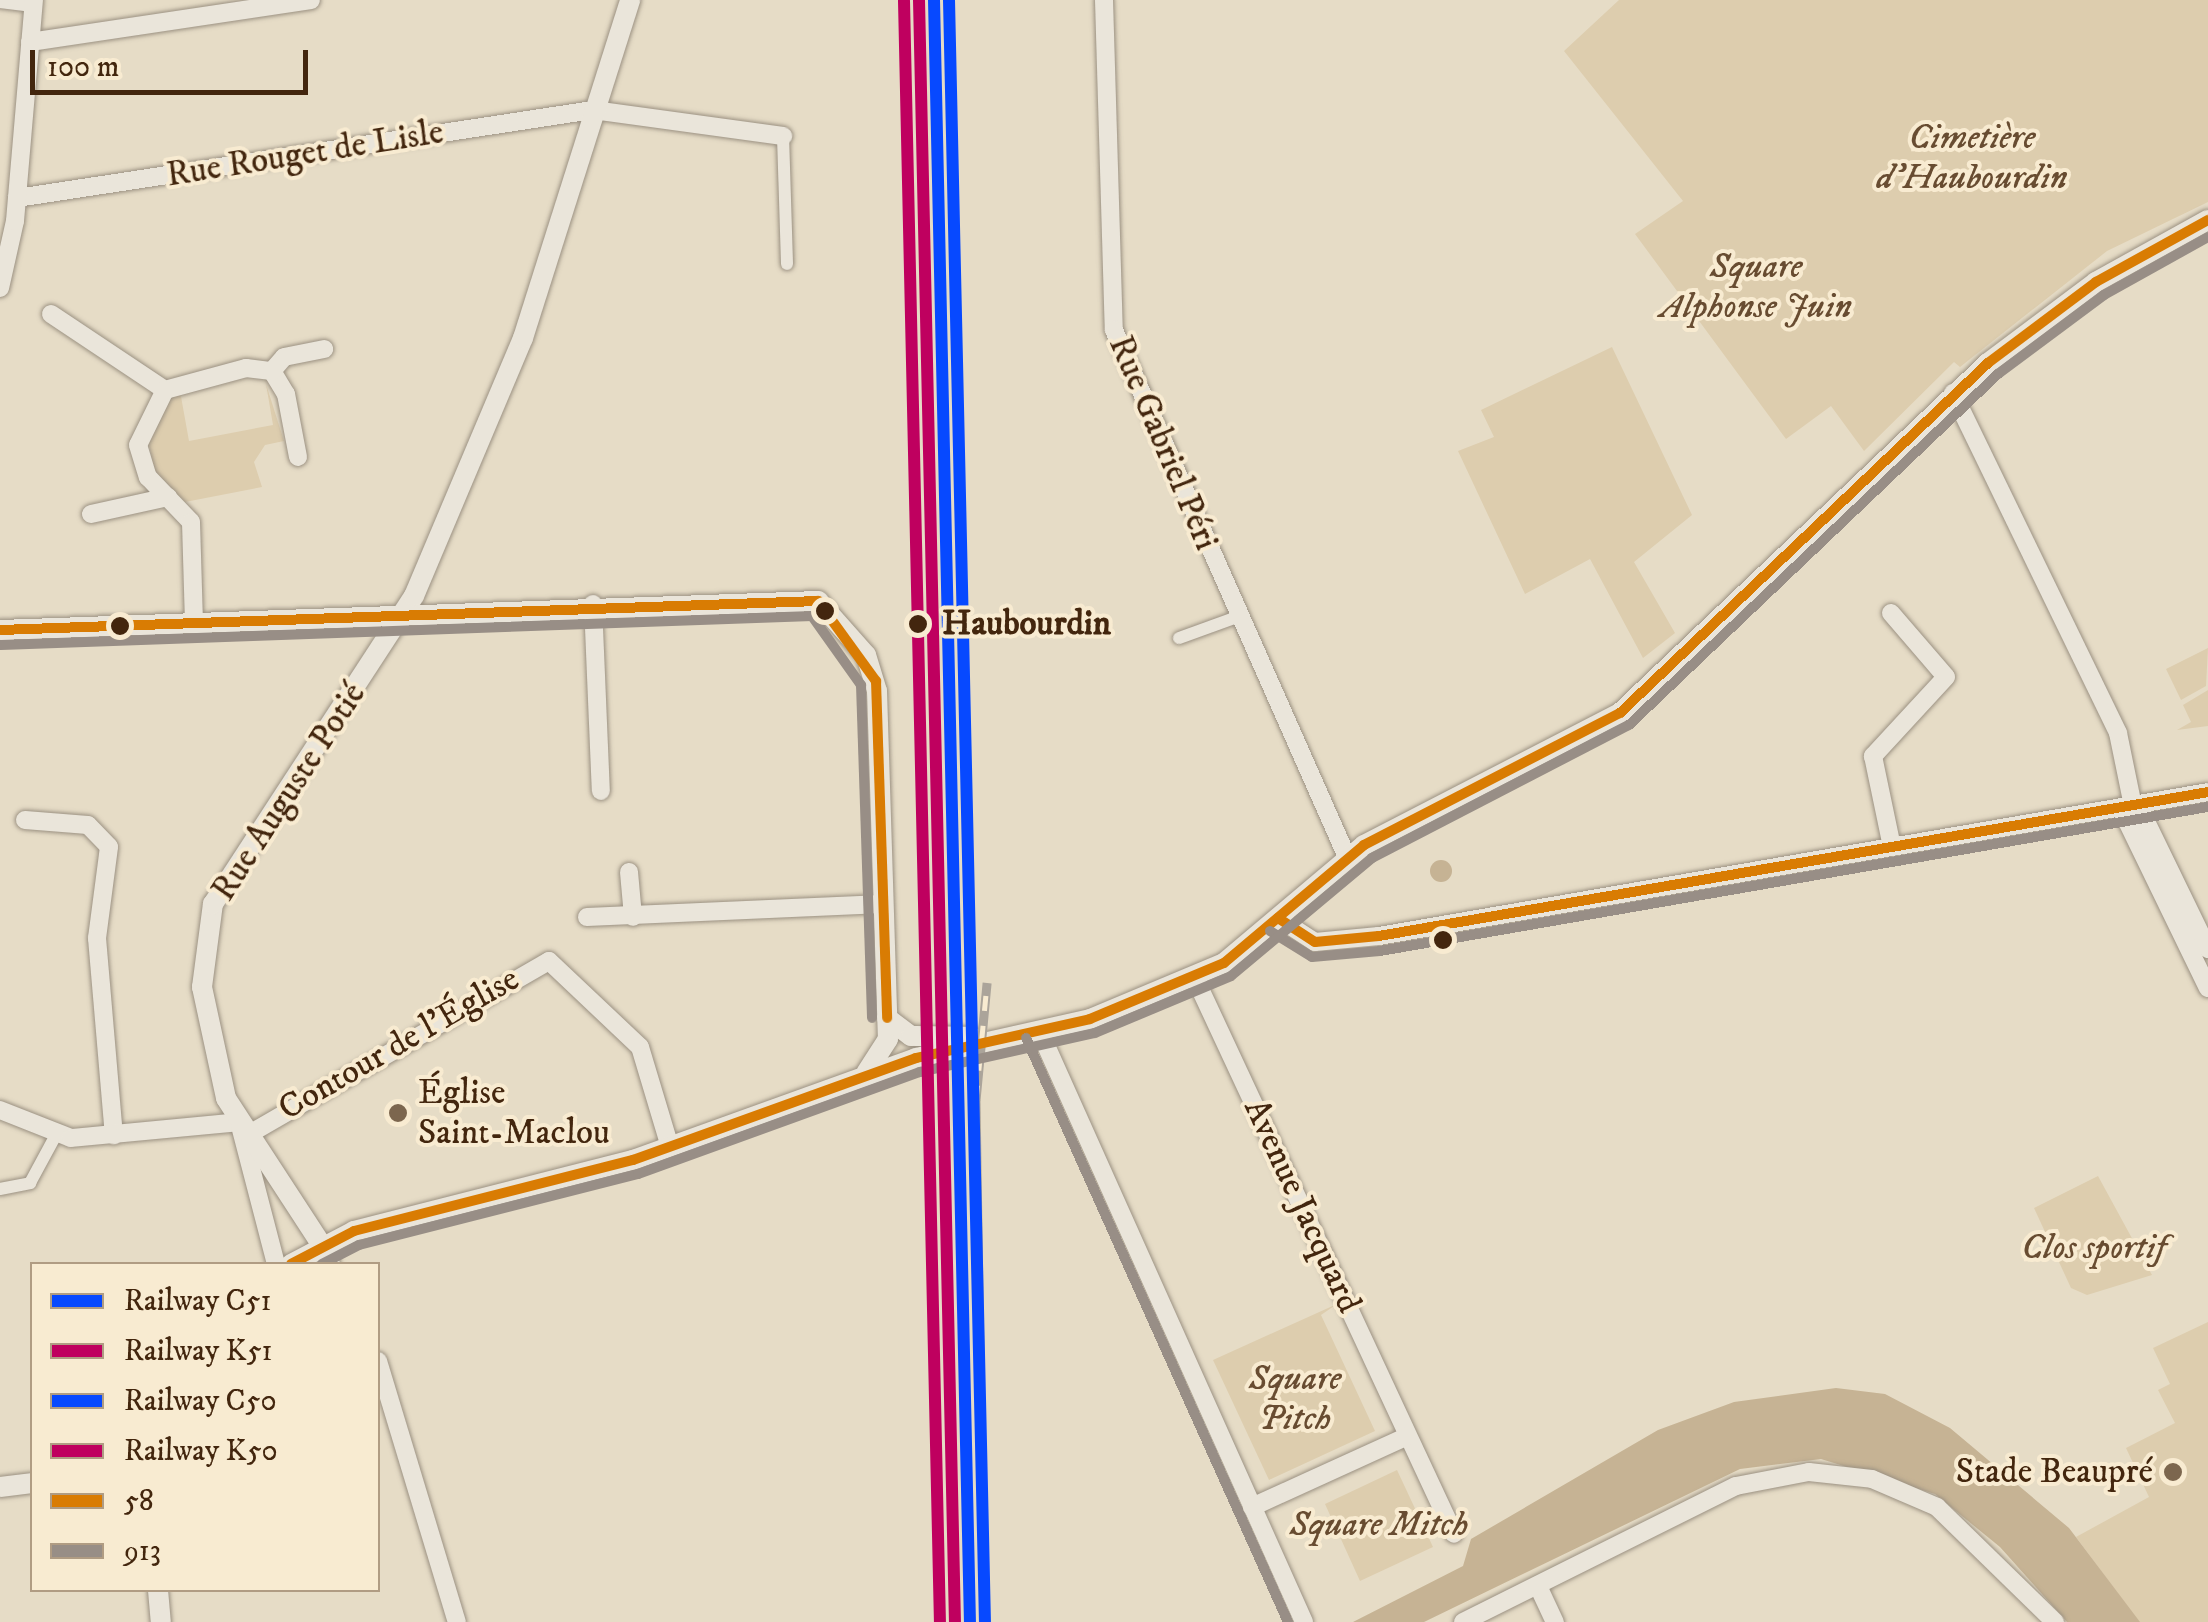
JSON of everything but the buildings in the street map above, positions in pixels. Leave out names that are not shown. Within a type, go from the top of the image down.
[{"type":"street","points":[[30,42],[311,0]]},
{"type":"street","name":"Rue Auguste Potié","points":[[320,1244],[245,1128],[202,987],[216,893],[405,613],[523,338],[630,0]]},
{"type":"street","name":"Rue Gabriel Péri","points":[[1104,0],[1114,330],[1238,618],[1347,857]]},
{"type":"street","points":[[0,2],[34,3],[18,198],[0,288]]},
{"type":"street","name":"Rue Rouget de Lisle","points":[[18,198],[593,110],[783,136]]},
{"type":"street","points":[[783,136],[786,264]]},
{"type":"street","points":[[294,1262],[320,1244],[670,1147],[842,1084],[1040,1032],[1195,978],[1278,918],[1347,857],[1620,713],[1953,393],[2083,291],[2208,220]]},
{"type":"street","points":[[52,314],[164,390],[246,368],[272,371]]},
{"type":"street","points":[[272,371],[284,357],[324,350]]},
{"type":"street","points":[[272,371],[286,394],[298,457]]},
{"type":"street","points":[[164,390],[138,445],[144,470],[193,528],[194,622]]},
{"type":"street","points":[[1953,393],[2122,743],[2131,807],[2208,988]]},
{"type":"street","points":[[92,514],[168,497]]},
{"type":"street","points":[[0,630],[810,598],[833,615],[874,672],[887,1018],[884,1058],[842,1084]]},
{"type":"street","points":[[593,604],[601,790]]},
{"type":"street","points":[[1891,614],[1946,677],[1873,756],[1892,847]]},
{"type":"street","points":[[1179,638],[1238,618]]},
{"type":"street","points":[[1278,918],[1300,937],[1330,942],[2208,792]]},
{"type":"street","points":[[2131,807],[2208,949]]},
{"type":"street","points":[[25,820],[88,825],[109,847],[97,928],[114,1135]]},
{"type":"street","points":[[629,872],[633,917]]},
{"type":"street","points":[[587,918],[883,904]]},
{"type":"street","name":"Contour de l'Église","points":[[245,1128],[456,1009],[550,961],[640,1047],[670,1147]]},
{"type":"street","name":"Avenue Jacquard","points":[[1195,978],[1454,1534]]},
{"type":"street","points":[[887,1018],[910,1036],[1018,1036]]},
{"type":"street","points":[[1040,1032],[1304,1622]]},
{"type":"street","points":[[0,1110],[56,1136],[245,1128],[276,1262]]},
{"type":"street","points":[[0,1189],[30,1183],[56,1136]]},
{"type":"street","points":[[320,1244],[330,1262]]},
{"type":"street","points":[[380,1367],[457,1622]]},
{"type":"street","points":[[1252,1507],[1408,1436]]},
{"type":"street","points":[[1463,1622],[1751,1480],[1843,1473],[1889,1484],[1950,1516],[2055,1622]]},
{"type":"street","points":[[0,1487],[30,1483]]},
{"type":"street","points":[[1538,1586],[1555,1622]]},
{"type":"street","points":[[158,1592],[160,1622]]},
{"type":"green space","name":"Cimetière d'Haubourdin","points":[[1619,0],[2208,0],[2208,202],[2107,251],[1960,367],[1954,362],[1864,451],[1831,406],[1786,439],[1635,234],[1683,201],[1564,51]]},
{"type":"green space","points":[[1612,347],[1692,515],[1634,562],[1675,633],[1643,658],[1590,559],[1525,594],[1458,451],[1494,437],[1481,410]]},
{"type":"green space","points":[[266,384],[284,441],[265,445],[254,462],[262,487],[185,502],[154,473],[148,437],[170,395],[180,391],[189,441],[273,425]]},
{"type":"green space","points":[[2208,648],[2206,686],[2181,700],[2166,669]]},
{"type":"green space","points":[[2208,690],[2208,726],[2177,730],[2191,722],[2183,705]]},
{"type":"green space","name":"Clos sportif","points":[[2098,1176],[2152,1275],[2087,1295],[2071,1288],[2034,1208]]},
{"type":"green space","name":"Square Pitch","points":[[1337,1304],[1321,1315],[1375,1431],[1269,1480],[1213,1360]]},
{"type":"green space","name":"Stade Beaupré","points":[[2208,1322],[2208,1622],[2139,1622],[2076,1537],[2149,1497],[2126,1448],[2175,1423],[2158,1390],[2170,1384],[2153,1348]]},
{"type":"green space","name":"Square Mitch","points":[[1397,1470],[1433,1547],[1360,1581],[1325,1504]]},
{"type":"shaded area","points":[[1441,860],[1449,863],[1449,879],[1441,882],[1433,879],[1430,871],[1433,863]]},
{"type":"shaded area","points":[[1836,1388],[1885,1394],[1950,1428],[2069,1528],[2140,1622],[2067,1622],[2000,1547],[1935,1494],[1821,1459],[1740,1469],[1424,1622],[1353,1622],[1463,1566],[1471,1539],[1658,1430],[1734,1402]]},
{"type":"railway","points":[[984,1622],[976,1100],[987,983]]},
{"type":"rail line","name":"K51","points":[[919,0],[955,1622]]},
{"type":"rail line","name":"C51","points":[[934,0],[970,1622]]},
{"type":"rail line","name":"C50","points":[[949,0],[985,1622]]},
{"type":"rail line","name":"K50","points":[[904,1],[940,1622]]},
{"type":"transit line","name":"58","points":[[295,1262],[354,1231],[633,1160],[916,1058],[1090,1019],[1224,963],[1364,845],[1620,713],[1988,363],[2096,282],[2208,220]]},
{"type":"transit line","name":"913","points":[[326,1262],[359,1245],[638,1174],[920,1072],[1095,1033],[1231,976],[1372,858],[1629,725],[1998,374],[2104,295],[2208,237]]},
{"type":"transit line","name":"58","points":[[0,630],[818,601],[876,681],[887,1018]]},
{"type":"transit line","name":"913","points":[[1,645],[812,616],[861,685],[872,1018]]},
{"type":"transit line","name":"58","points":[[1278,918],[1315,942],[1379,936],[2208,792]]},
{"type":"transit line","name":"913","points":[[1270,931],[1312,957],[1380,951],[2208,807]]},
{"type":"transit line","name":"913","points":[[1026,1038],[1288,1622]]},
{"type":"place","name":"Haubourdin","points":[[918,624]]},
{"type":"place","name":"Église Saint-Maclou","points":[[398,1113]]},
{"type":"place","name":"Stade Beaupré","points":[[2173,1472]]},
{"type":"park label","name":"Square Alphonse Juin","points":[[1756,287]]}]
